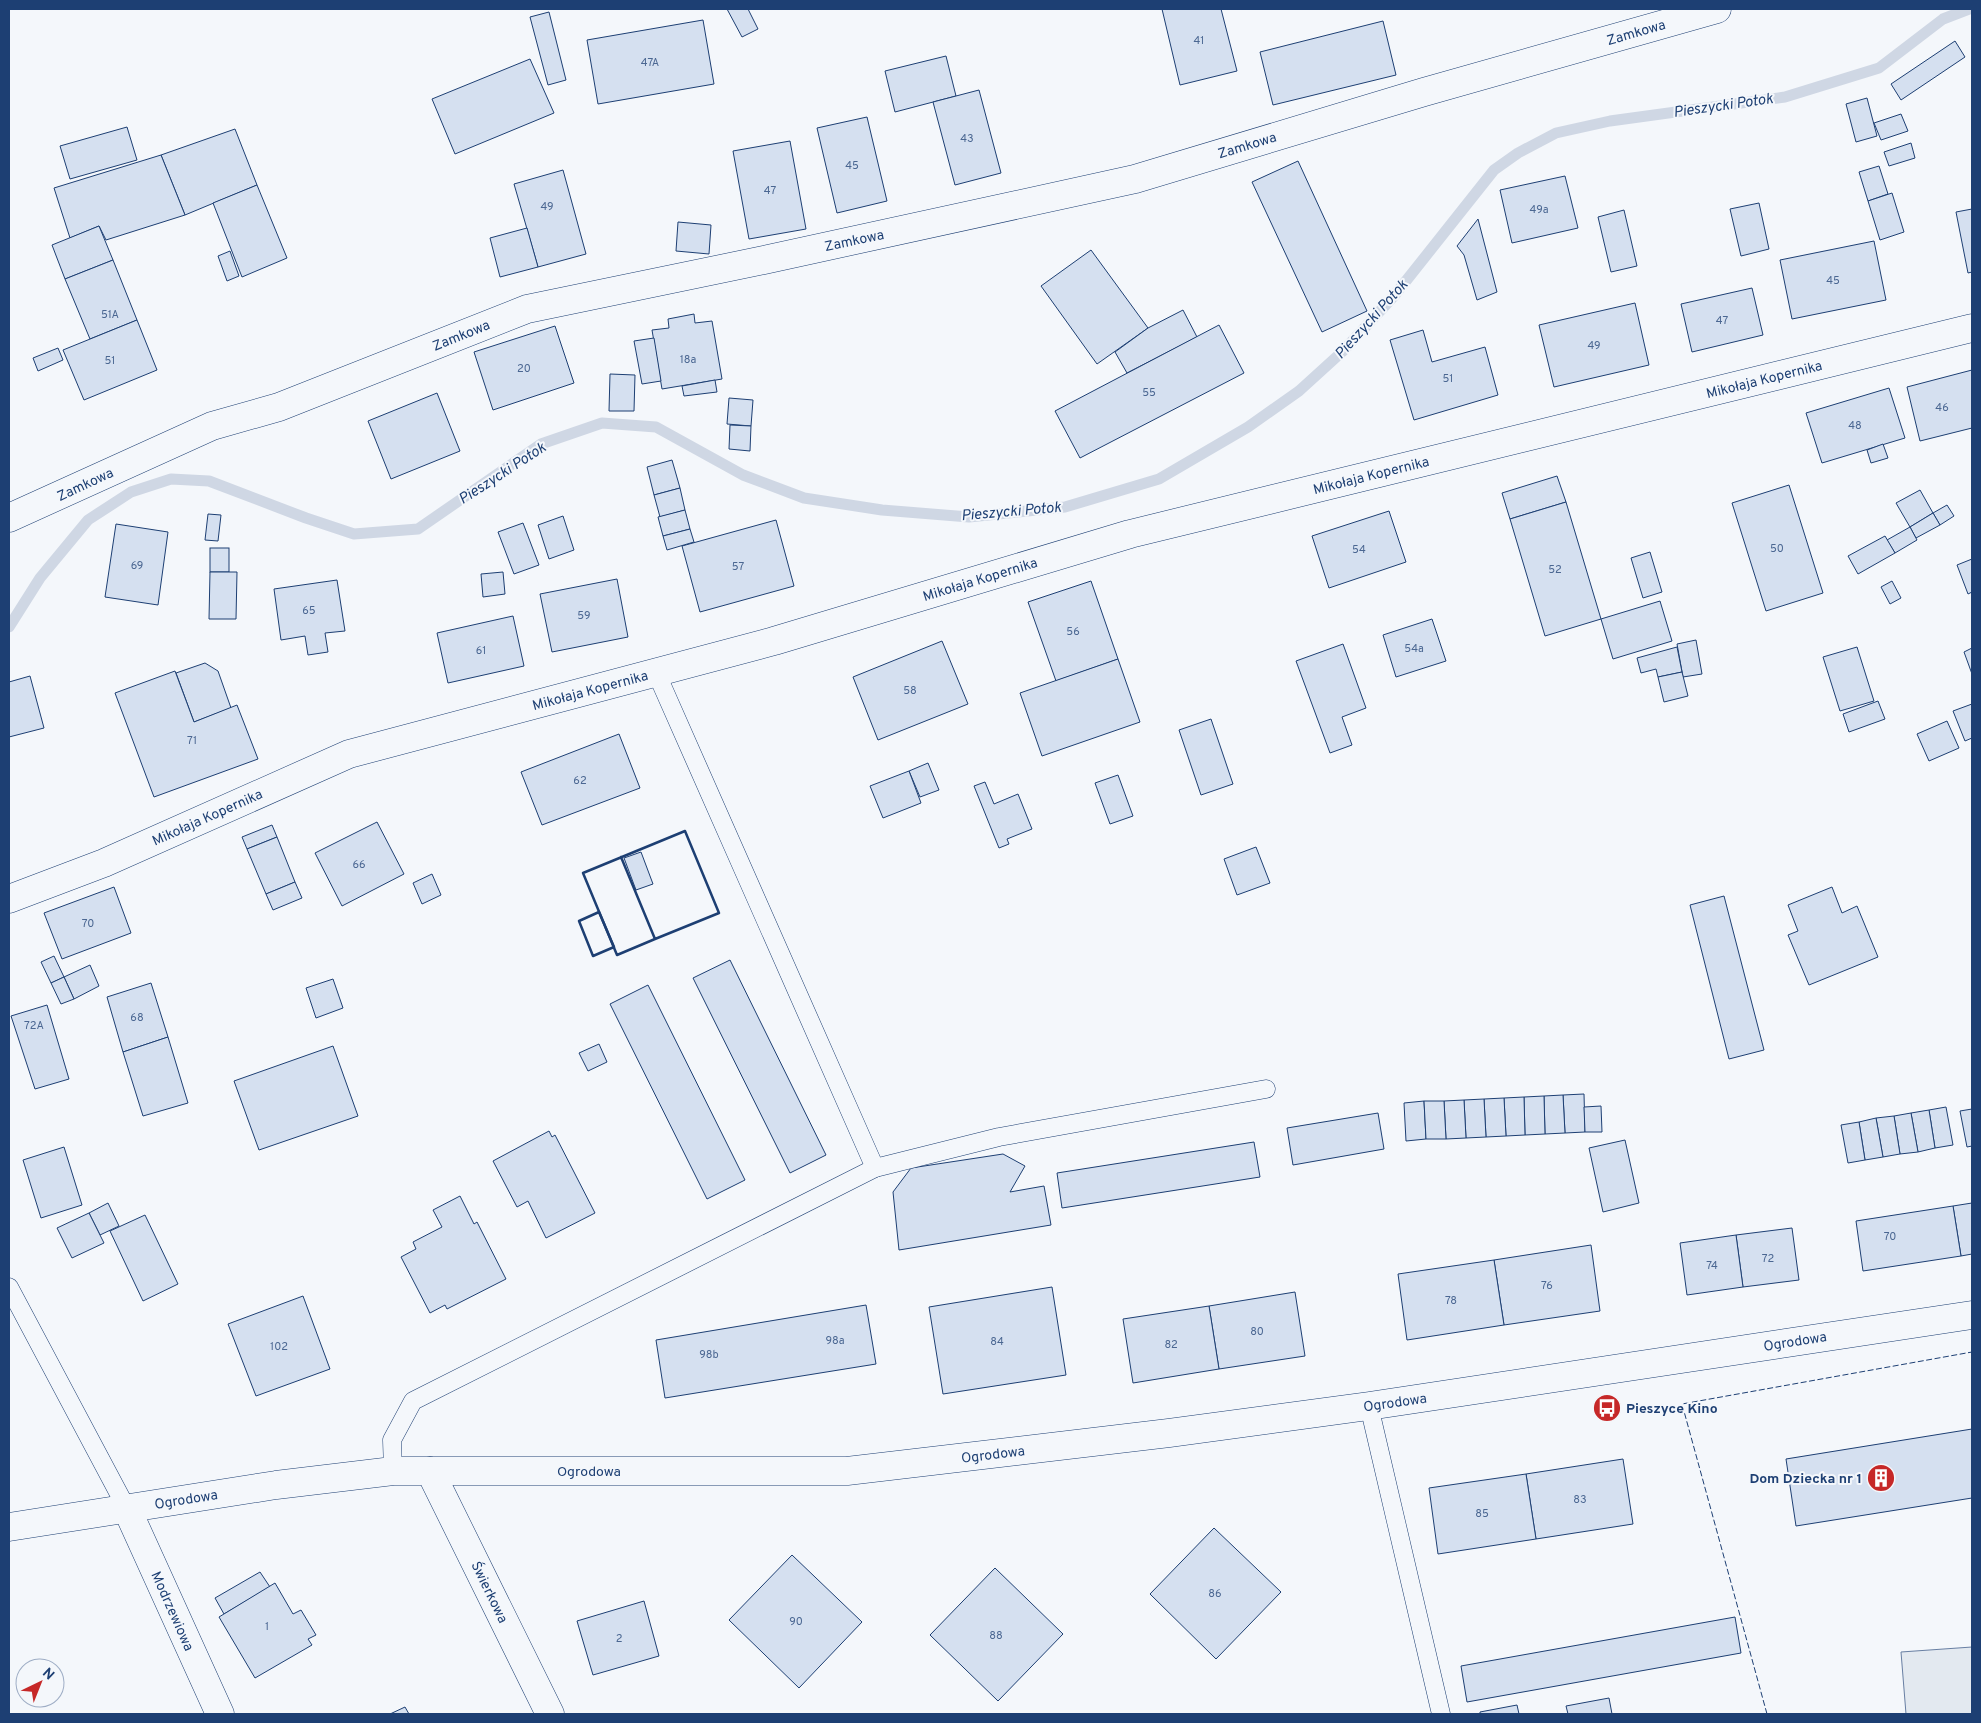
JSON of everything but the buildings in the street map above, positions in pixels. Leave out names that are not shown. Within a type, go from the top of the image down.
[{"type":"street","name":"Zamkowa","points":[[9,518],[212,426],[279,407],[527,308],[764,260],[1135,179],[1424,92],[1717,9]]},
{"type":"street","name":"Mikołaja Kopernika","points":[[9,899],[104,863],[349,754],[774,641],[1130,534],[1972,328]]},
{"type":"street","name":"Ogrodowa","points":[[9,1526],[276,1485],[393,1471],[847,1471],[1169,1434],[1369,1406],[1972,1315]]},
{"type":"street","name":"Świerkowa","points":[[430,1471],[550,1714]]},
{"type":"street","name":"Modrzewiowa","points":[[127,1509],[220,1714]]},
{"type":"lane","points":[[656,672],[875,1168]]},
{"type":"lane","points":[[393,1471],[392,1440],[413,1401],[875,1168],[998,1137],[1266,1089]]},
{"type":"lane","points":[[9,1287],[127,1509]]},
{"type":"lane","points":[[1369,1406],[1441,1714]]},
{"type":"shaded area","points":[[1972,1647],[1972,1714],[1906,1714],[1901,1652]]},
{"type":"waterway","name":"Pieszycki Potok","points":[[9,627],[40,578],[88,520],[131,492],[171,479],[209,481],[354,534],[418,529],[541,444],[602,423],[656,427],[743,475],[804,498],[882,510],[969,517],[1065,507],[1159,479],[1248,427],[1299,391],[1343,351],[1394,296],[1494,170],[1518,153],[1556,133],[1610,121],[1785,97],[1879,68],[1943,19],[1969,9]]},
{"type":"fence","points":[[1767,1714],[1682,1404],[1972,1352]]},
{"type":"wall","points":[[621,857],[655,939],[617,955],[583,873],[685,831],[719,913],[655,939],[621,857]]},
{"type":"wall","points":[[599,912],[614,947],[593,956],[579,921],[599,912]]},
{"type":"place","name":"Pieszyce Kino","points":[[1607,1408]]},
{"type":"place","name":"Dom Dziecka nr 1","points":[[1881,1478]]}]
